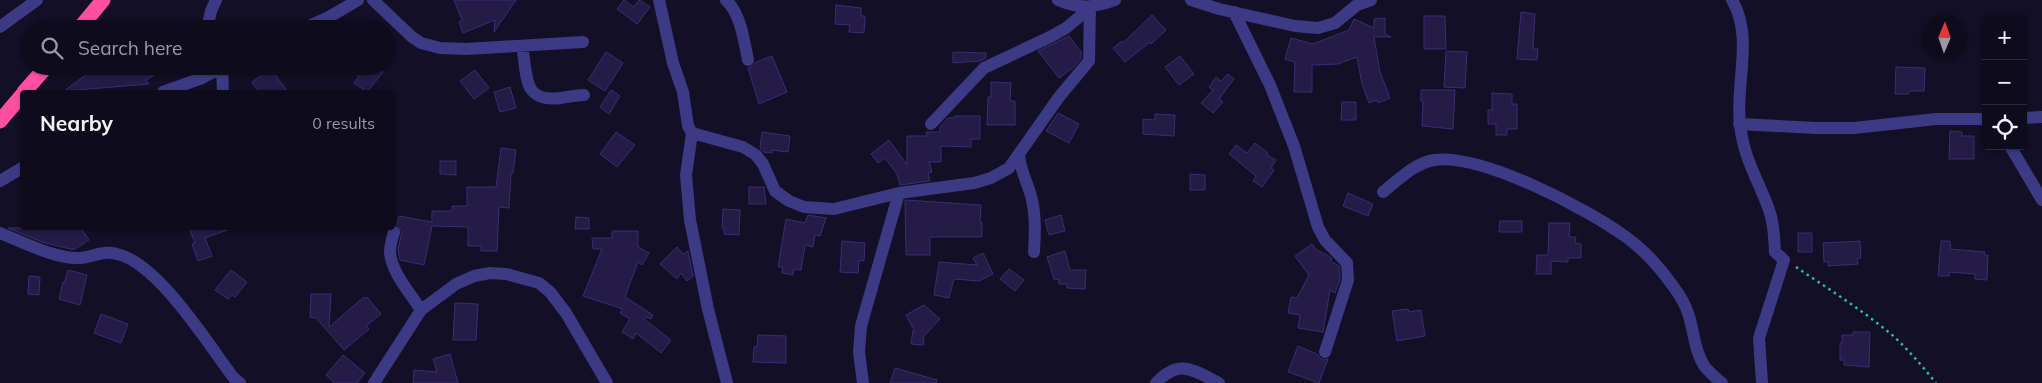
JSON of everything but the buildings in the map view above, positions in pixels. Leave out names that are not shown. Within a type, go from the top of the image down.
[{"type":"highway","points":[[86,20],[103,0]]},
{"type":"highway","points":[[27,90],[40,75]]},
{"type":"highway","points":[[0,121],[20,98]]},
{"type":"street","points":[[0,27],[37,0]]},
{"type":"street","points":[[209,20],[216,0]]},
{"type":"street","points":[[322,20],[358,0]]},
{"type":"street","points":[[374,0],[395,20]]},
{"type":"street","points":[[659,0],[673,63],[683,92],[688,126],[692,133],[686,175],[690,220],[708,309],[727,383]]},
{"type":"street","points":[[726,0],[730,4],[741,30],[748,60]]},
{"type":"street","points":[[1058,0],[1075,6],[1090,8]]},
{"type":"street","points":[[931,124],[984,68],[1066,28],[1090,8],[1115,0]]},
{"type":"street","points":[[1191,0],[1295,26],[1318,28],[1335,23],[1357,5],[1371,0]]},
{"type":"street","points":[[1732,0],[1740,16],[1743,30],[1739,124],[1748,162],[1769,208],[1773,226],[1775,252],[1784,260],[1760,338],[1762,383]]},
{"type":"street","points":[[692,133],[743,147],[756,154],[763,164],[775,191],[789,201],[804,207],[834,209],[899,193],[974,183],[991,178],[1009,168],[1059,97],[1089,61],[1090,8]]},
{"type":"street","points":[[1234,12],[1270,85],[1294,146],[1318,227],[1325,240],[1348,266],[1348,280],[1325,352]]},
{"type":"street","points":[[395,20],[421,43],[440,48],[466,49],[583,42]]},
{"type":"street","points":[[522,46],[530,90],[535,96],[560,98],[584,94]]},
{"type":"street","points":[[167,90],[196,75]]},
{"type":"street","points":[[223,75],[223,90]]},
{"type":"street","points":[[2027,118],[2042,117]]},
{"type":"street","points":[[1739,124],[1854,128],[1936,120],[1982,119]]},
{"type":"street","points":[[2012,150],[2042,200]]},
{"type":"street","points":[[1018,154],[1020,168],[1027,181],[1034,208],[1034,252]]},
{"type":"street","points":[[1383,192],[1410,170],[1428,162],[1444,160],[1474,165],[1522,181],[1592,214],[1628,238],[1673,285],[1688,311],[1701,359],[1705,367],[1722,383]]},
{"type":"street","points":[[0,181],[20,169]]},
{"type":"street","points":[[863,383],[859,352],[861,326],[899,193]]},
{"type":"street","points":[[394,232],[391,256],[396,270],[421,310]]},
{"type":"street","points":[[0,233],[63,256],[80,258],[102,252],[118,254],[134,262],[150,274],[171,295],[233,377],[240,383]]},
{"type":"street","points":[[374,383],[421,310],[456,284],[482,274],[506,274],[538,283],[550,292],[566,313],[607,383]]},
{"type":"street","points":[[1156,383],[1169,371],[1184,368],[1219,383]]},
{"type":"path","points":[[1784,260],[1834,292],[1892,335],[1915,357],[1936,383]]}]
